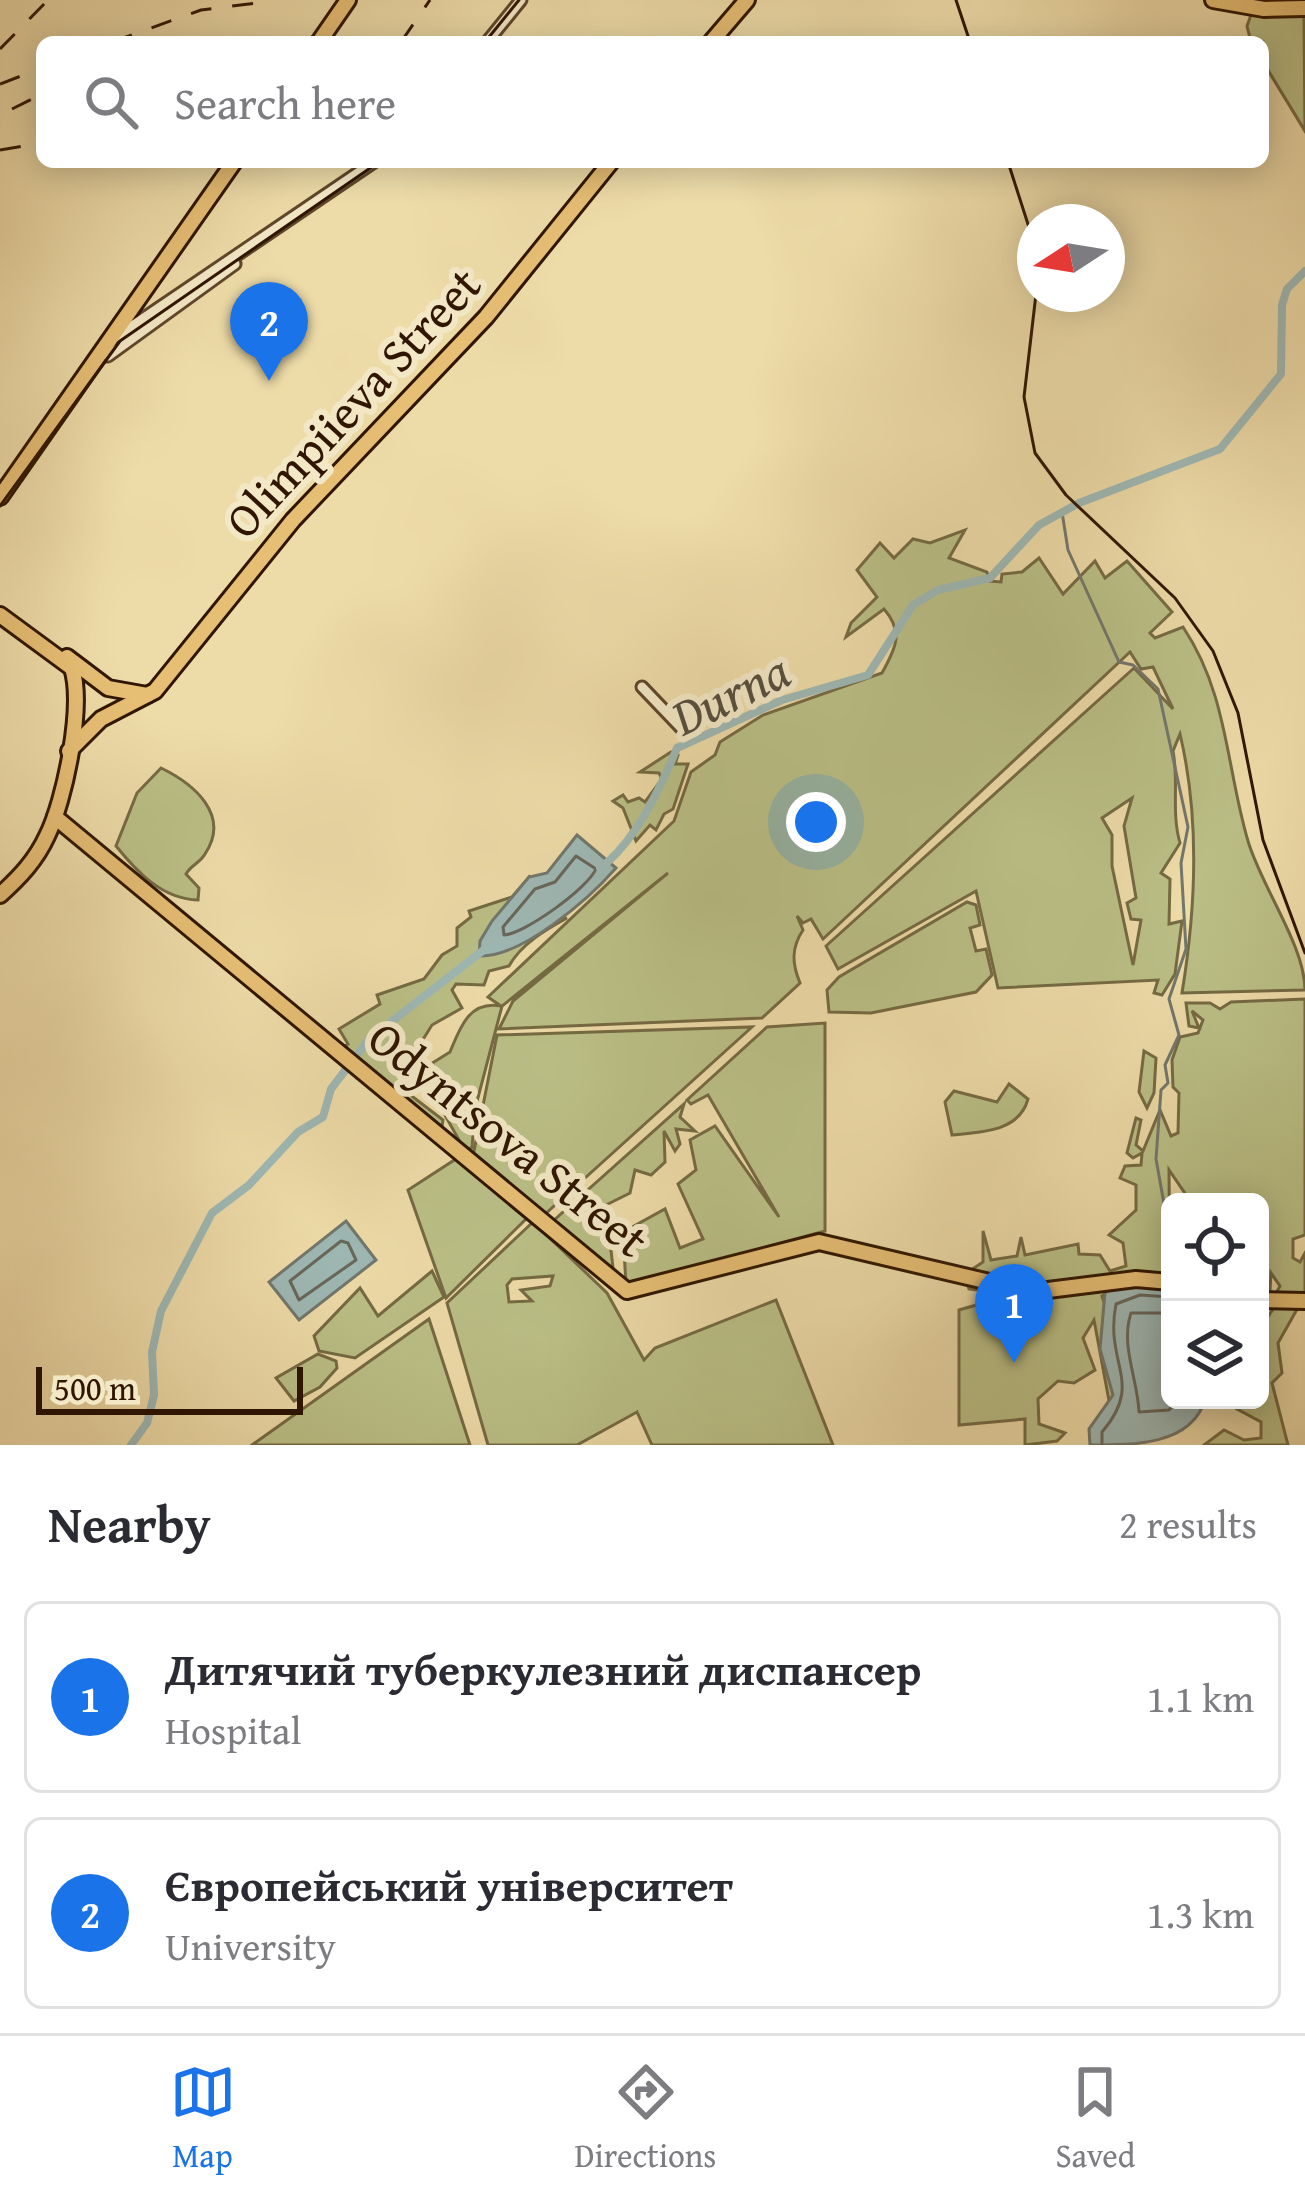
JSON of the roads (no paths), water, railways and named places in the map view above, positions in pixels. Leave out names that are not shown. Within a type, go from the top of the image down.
[{"type":"main road","points":[[323,36],[348,0]]},
{"type":"main road","points":[[716,36],[747,0]]},
{"type":"main road","points":[[1213,0],[1264,9],[1305,8]]},
{"type":"main road","points":[[0,497],[108,350],[230,168]]},
{"type":"main road","name":"Olimpiieva Street","points":[[150,694],[292,520],[487,317],[606,168]]},
{"type":"main road","points":[[0,612],[105,686],[125,695],[150,694]]},
{"type":"main road","points":[[0,612],[73,668],[79,703],[88,717],[105,717]]},
{"type":"main road","points":[[0,895],[22,875],[53,822],[79,703],[87,687],[105,686]]},
{"type":"main road","points":[[105,686],[114,701],[105,717]]},
{"type":"main road","points":[[69,751],[105,717],[150,694]]},
{"type":"main road","points":[[53,822],[75,831]]},
{"type":"main road","name":"Odyntsova Street","points":[[53,822],[75,831],[627,1291],[673,1283],[819,1242],[1037,1292],[1136,1279],[1161,1281]]},
{"type":"main road","points":[[1269,1300],[1305,1301]]},
{"type":"street","points":[[488,36],[518,0]]},
{"type":"street","points":[[108,350],[369,168]]},
{"type":"street","points":[[643,687],[685,732]]},
{"type":"water","points":[[577,835],[616,868],[572,910],[534,937],[496,954],[479,956],[480,941],[492,921],[529,877],[547,873]]},
{"type":"water","points":[[346,1221],[376,1260],[299,1320],[269,1282]]},
{"type":"water","points":[[1138,1283],[1161,1286],[1161,1409],[1201,1409],[1174,1434],[1142,1443],[1090,1445],[1089,1429],[1113,1395],[1100,1349],[1105,1292]]},
{"type":"waterway","name":"Durna","points":[[600,868],[635,830],[677,748],[782,700],[868,675],[913,605],[938,590],[990,578],[1039,525],[1079,503],[1220,449],[1281,374],[1282,305],[1287,289],[1305,271]]},
{"type":"waterway","points":[[1062,512],[1068,550],[1119,662],[1133,665],[1158,689],[1188,827],[1181,863],[1186,949],[1169,999],[1179,1035],[1165,1065],[1168,1083],[1161,1090],[1156,1159],[1162,1193]]},
{"type":"waterway","name":"Durna","points":[[131,1445],[147,1423],[154,1395],[152,1352],[161,1311],[212,1213],[249,1185],[298,1132],[323,1117],[331,1089],[369,1039],[485,949]]},
{"type":"tram line","points":[[490,36],[519,0]]},
{"type":"tram line","points":[[956,0],[968,36]]},
{"type":"tram line","points":[[0,506],[120,341],[370,168]]},
{"type":"tram line","points":[[1010,168],[1022,204]]},
{"type":"tram line","points":[[1034,312],[1024,397],[1035,453],[1066,495],[1175,598],[1213,651],[1238,713],[1263,840],[1305,953]]},
{"type":"railway","points":[[0,49],[48,0]]},
{"type":"railway","points":[[405,36],[430,0]]},
{"type":"railway","points":[[129,36],[201,10],[265,2]]},
{"type":"railway","points":[[0,84],[36,70]]},
{"type":"railway","points":[[12,109],[36,97]]},
{"type":"railway","points":[[0,150],[36,144]]},
{"type":"place","name":"Європейський університет","points":[[269,381]]},
{"type":"place","name":"Дитячий туберкулезний диспансер","points":[[1014,1363]]}]
